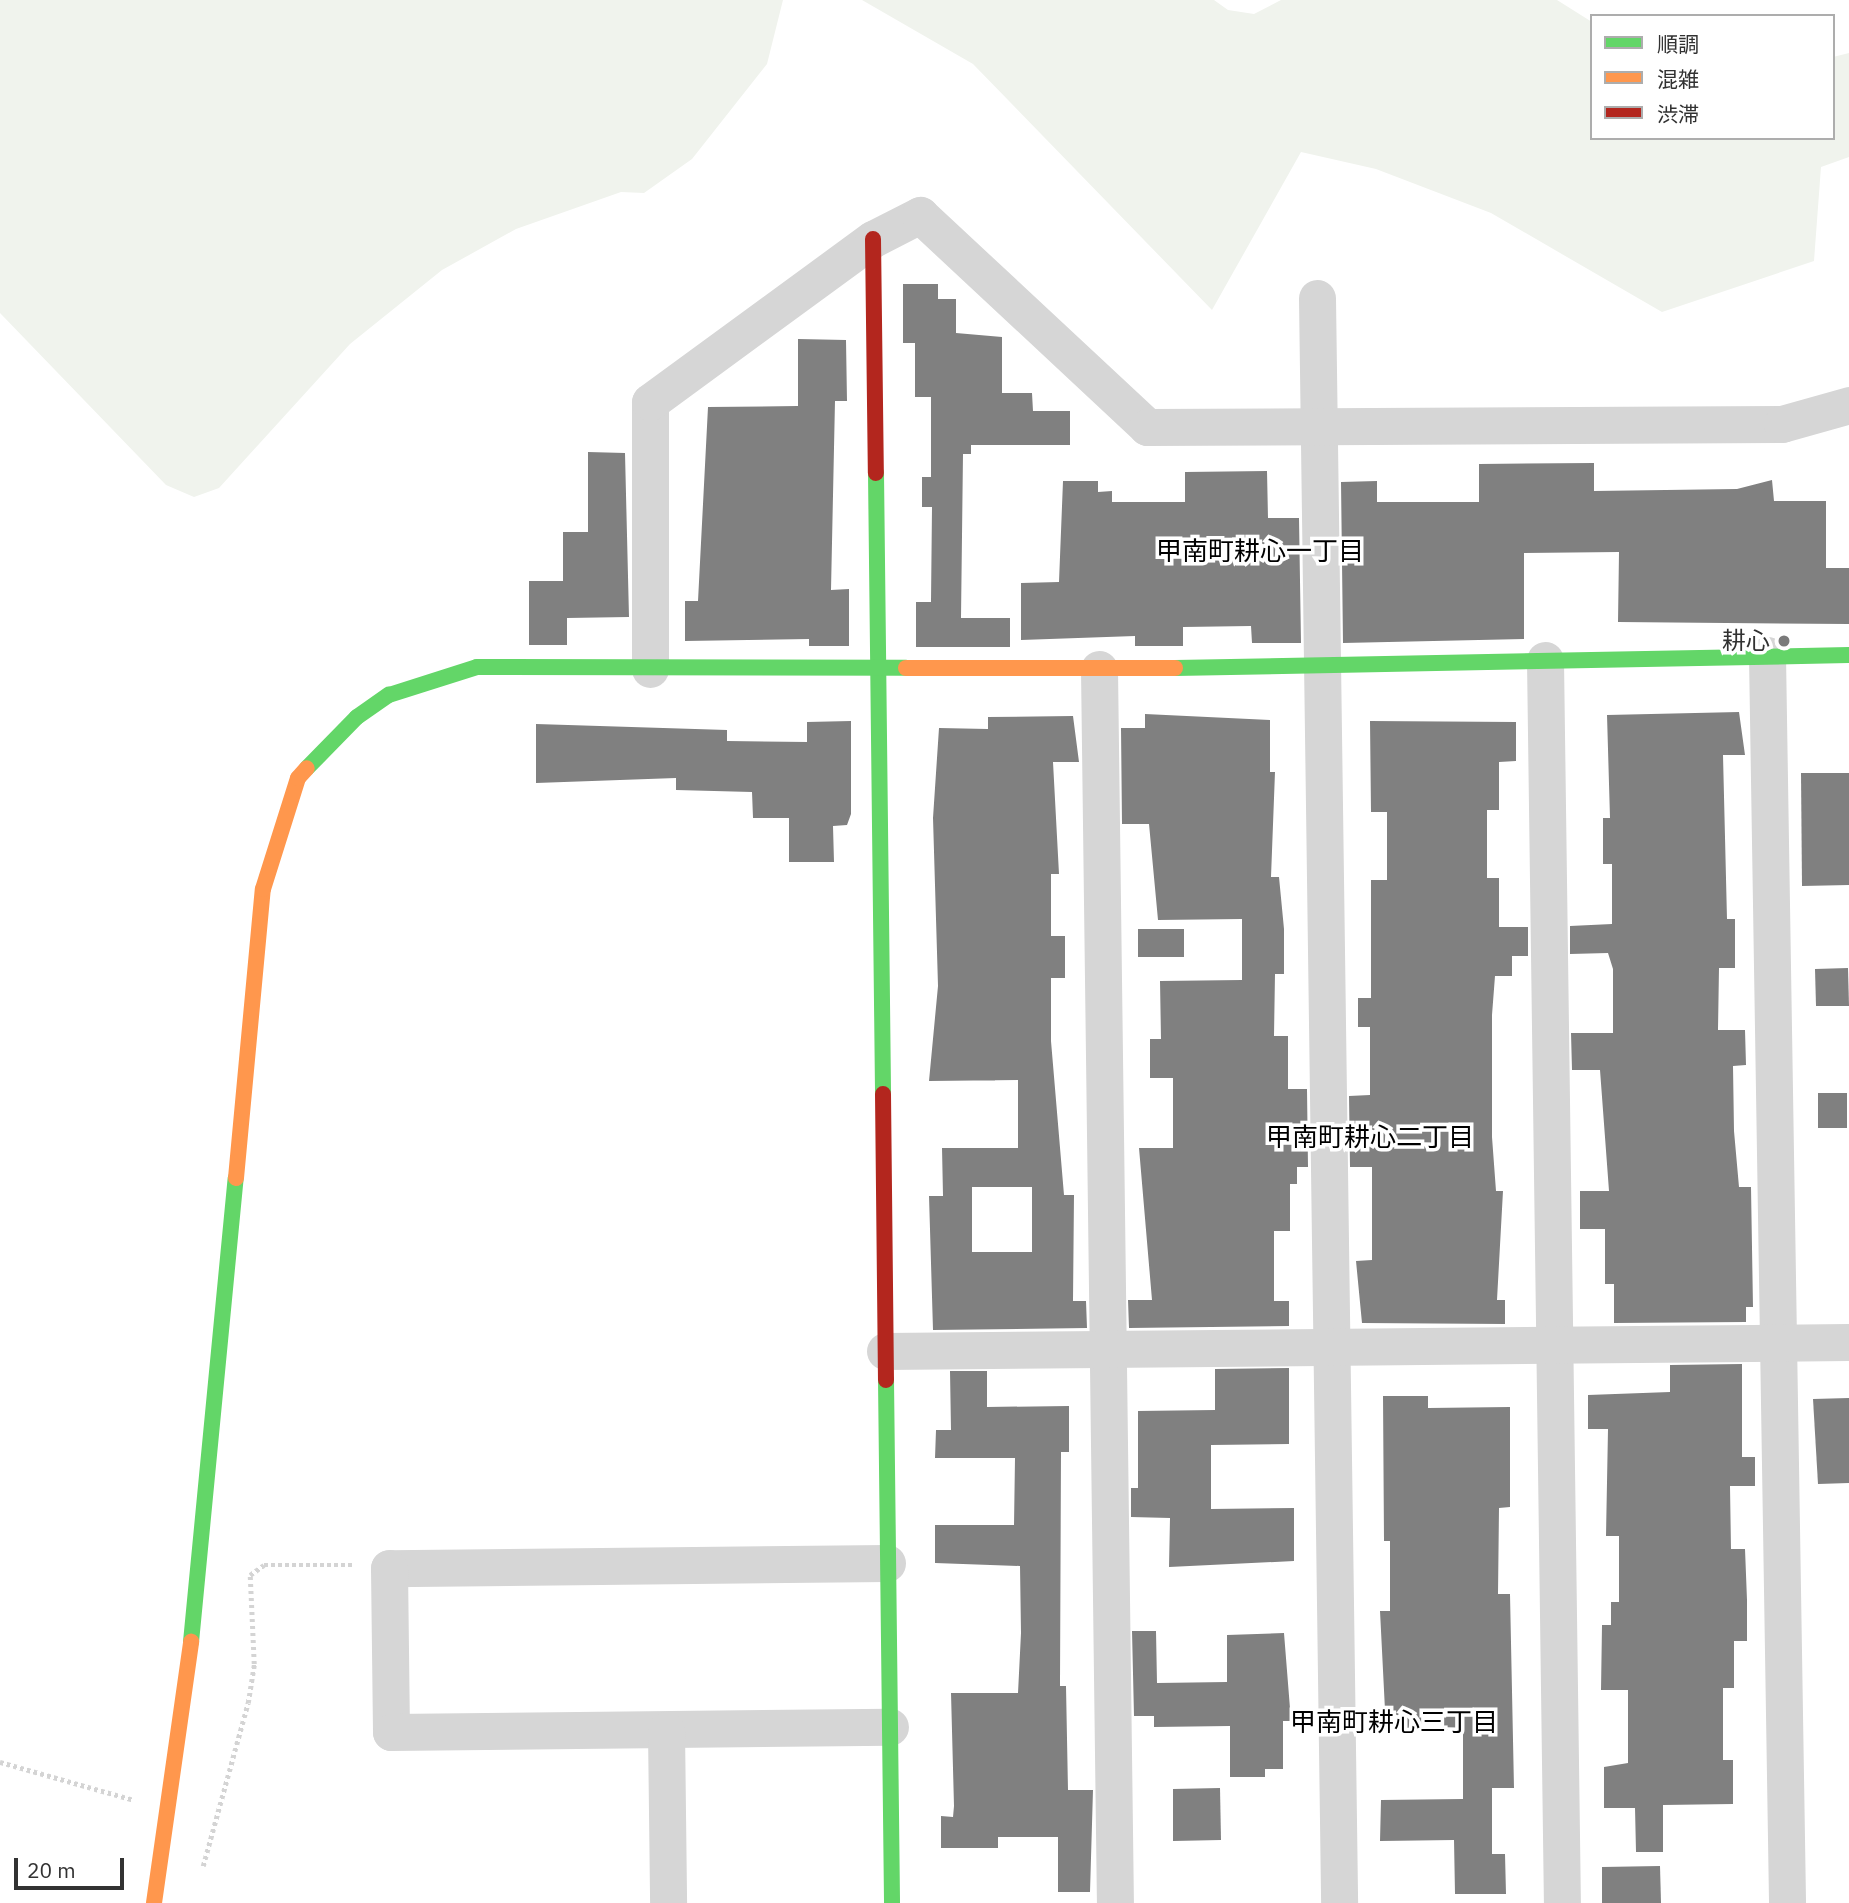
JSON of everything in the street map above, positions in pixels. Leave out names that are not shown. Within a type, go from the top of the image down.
[{"type":"street","points":[[650,668],[650,402],[873,239],[920,215],[1147,427],[1782,424],[1849,405]]},
{"type":"street","points":[[873,239],[892,1903]]},
{"type":"street","points":[[1317,298],[1328,1346],[1339,1903]]},
{"type":"street","points":[[1767,655],[1782,1343],[1787,1903]]},
{"type":"street","points":[[154,1903],[172,1811],[262,889],[284,810],[298,778],[357,717],[432,678],[477,667],[1099,669],[1849,655]]},
{"type":"street","points":[[1545,660],[1562,1903]]},
{"type":"street","points":[[1099,669],[1115,1903]]},
{"type":"street","points":[[885,1351],[1849,1342]]},
{"type":"street","points":[[887,1563],[389,1568],[391,1732],[890,1727]]},
{"type":"street","points":[[666,1730],[668,1903]]},
{"type":"path","points":[[199,1878],[248,1703],[254,1664],[250,1575],[264,1565],[389,1568]]},
{"type":"path","points":[[0,1762],[172,1811]]},
{"type":"shaded area","points":[[0,0],[783,0],[767,64],[692,159],[644,193],[621,192],[516,229],[442,270],[350,344],[219,488],[194,497],[166,485],[0,313]]},
{"type":"shaded area","points":[[862,0],[1214,0],[1228,10],[1254,14],[1281,0],[1557,0],[1590,21],[1590,140],[1835,140],[1835,56],[1849,53],[1849,157],[1821,167],[1814,261],[1662,312],[1491,213],[1376,169],[1301,152],[1212,310],[973,64]]},
{"type":"building","points":[[903,284],[938,284],[938,299],[956,299],[956,333],[1002,337],[1002,393],[1032,393],[1033,411],[1070,411],[1070,445],[971,445],[971,454],[963,454],[961,618],[1010,618],[1010,647],[916,647],[916,602],[931,602],[932,507],[922,507],[922,477],[931,477],[931,397],[915,397],[915,343],[903,343]]},
{"type":"building","points":[[798,339],[846,340],[847,401],[835,401],[831,590],[849,589],[849,646],[809,646],[809,639],[685,641],[685,601],[698,601],[708,407],[798,406]]},
{"type":"building","points":[[588,452],[625,453],[629,617],[567,618],[567,645],[529,645],[529,581],[563,581],[563,532],[588,532]]},
{"type":"building","points":[[1594,463],[1594,491],[1737,489],[1772,480],[1774,501],[1826,501],[1826,568],[1849,568],[1849,624],[1618,622],[1619,552],[1524,553],[1524,639],[1343,643],[1341,482],[1377,481],[1377,502],[1479,502],[1479,464]]},
{"type":"building","points":[[1267,471],[1268,518],[1299,518],[1301,643],[1252,643],[1251,626],[1183,627],[1183,646],[1135,646],[1135,636],[1021,640],[1021,583],[1059,582],[1063,481],[1098,481],[1098,492],[1112,491],[1112,502],[1185,502],[1185,472]]},
{"type":"building","points":[[1739,712],[1745,755],[1723,755],[1727,919],[1735,919],[1735,968],[1719,968],[1718,1030],[1745,1030],[1746,1065],[1733,1066],[1734,1131],[1739,1187],[1751,1187],[1753,1307],[1746,1307],[1746,1322],[1614,1323],[1614,1284],[1605,1284],[1605,1229],[1580,1229],[1580,1191],[1609,1191],[1600,1070],[1572,1070],[1571,1033],[1613,1033],[1613,969],[1608,953],[1570,954],[1570,926],[1612,924],[1612,864],[1603,864],[1603,818],[1610,818],[1607,715]]},
{"type":"building","points":[[1145,714],[1270,720],[1270,772],[1275,772],[1271,877],[1279,877],[1284,929],[1284,974],[1275,974],[1274,1036],[1288,1036],[1288,1089],[1307,1089],[1308,1167],[1297,1167],[1297,1184],[1290,1184],[1290,1231],[1274,1231],[1274,1301],[1289,1301],[1289,1326],[1129,1328],[1128,1300],[1152,1300],[1139,1148],[1173,1148],[1173,1078],[1150,1078],[1150,1039],[1161,1039],[1160,981],[1242,980],[1242,919],[1158,920],[1149,824],[1122,824],[1121,728],[1145,728]]},
{"type":"building","points":[[1073,716],[1079,762],[1053,762],[1059,874],[1051,874],[1051,936],[1065,936],[1065,978],[1051,978],[1051,1041],[1064,1195],[1074,1195],[1073,1301],[1086,1301],[1087,1328],[933,1330],[929,1196],[943,1196],[942,1148],[1018,1148],[1018,1080],[929,1081],[938,986],[933,818],[939,728],[988,729],[988,717]],"holes":[[[972,1187],[1032,1187],[1032,1252],[972,1252]]]},
{"type":"building","points":[[851,721],[851,814],[847,825],[833,826],[834,862],[789,862],[789,818],[753,818],[752,792],[676,790],[676,778],[536,783],[536,724],[727,730],[727,741],[807,742],[807,722]]},
{"type":"building","points":[[1370,721],[1516,722],[1516,761],[1499,762],[1499,810],[1487,810],[1487,878],[1499,878],[1499,927],[1528,927],[1528,956],[1512,956],[1512,976],[1495,976],[1492,1015],[1492,1137],[1496,1191],[1503,1191],[1497,1300],[1505,1300],[1505,1324],[1362,1323],[1356,1261],[1372,1260],[1372,1167],[1350,1167],[1349,1096],[1370,1095],[1370,1027],[1358,1027],[1358,998],[1371,998],[1371,880],[1387,880],[1387,812],[1371,812]]},
{"type":"building","points":[[1801,773],[1849,773],[1849,885],[1802,886]]},
{"type":"building","points":[[1138,929],[1184,929],[1184,957],[1138,957]]},
{"type":"building","points":[[1848,968],[1849,1006],[1816,1006],[1815,969]]},
{"type":"building","points":[[1818,1093],[1847,1093],[1847,1128],[1818,1128]]},
{"type":"building","points":[[1742,1364],[1742,1457],[1755,1457],[1755,1486],[1730,1486],[1731,1549],[1745,1549],[1747,1600],[1747,1641],[1734,1641],[1734,1688],[1723,1688],[1723,1760],[1733,1760],[1733,1804],[1663,1805],[1663,1852],[1636,1852],[1635,1808],[1604,1808],[1604,1767],[1628,1763],[1628,1690],[1601,1690],[1602,1625],[1611,1625],[1611,1602],[1619,1602],[1619,1536],[1606,1536],[1608,1429],[1588,1429],[1588,1395],[1670,1392],[1670,1365]]},
{"type":"building","points":[[1289,1368],[1289,1444],[1211,1445],[1211,1509],[1294,1508],[1294,1561],[1169,1567],[1170,1518],[1131,1517],[1131,1488],[1138,1488],[1138,1411],[1215,1410],[1215,1369]]},
{"type":"building","points":[[950,1371],[987,1371],[987,1407],[1069,1406],[1069,1452],[1061,1452],[1060,1686],[1066,1686],[1068,1790],[1093,1790],[1090,1892],[1058,1892],[1058,1837],[998,1837],[998,1848],[941,1848],[941,1816],[953,1817],[954,1806],[951,1693],[1018,1693],[1021,1633],[1020,1566],[935,1563],[935,1525],[1014,1525],[1015,1458],[935,1458],[936,1430],[951,1430]]},
{"type":"building","points":[[1383,1396],[1428,1396],[1428,1408],[1510,1407],[1510,1507],[1499,1508],[1498,1594],[1510,1594],[1514,1788],[1492,1788],[1492,1854],[1505,1854],[1506,1894],[1455,1894],[1454,1840],[1380,1841],[1381,1800],[1463,1799],[1463,1730],[1386,1730],[1380,1611],[1390,1611],[1390,1541],[1384,1541]]},
{"type":"building","points":[[1849,1398],[1849,1483],[1818,1484],[1813,1399]]},
{"type":"building","points":[[1132,1631],[1156,1631],[1157,1683],[1227,1682],[1227,1635],[1284,1633],[1291,1721],[1283,1721],[1283,1769],[1265,1769],[1265,1777],[1230,1777],[1230,1726],[1154,1727],[1154,1716],[1134,1716]]},
{"type":"building","points":[[1220,1788],[1221,1840],[1173,1841],[1173,1789]]},
{"type":"building","points":[[1660,1866],[1661,1903],[1602,1903],[1602,1867]]},
{"type":"traffic: fast","points":[[876,473],[883,1094]]},
{"type":"traffic: fast","points":[[1175,668],[1849,655]]},
{"type":"traffic: fast","points":[[307,768],[357,717],[389,695],[477,667],[906,668]]},
{"type":"traffic: fast","points":[[191,1642],[236,1178]]},
{"type":"traffic: fast","points":[[886,1380],[892,1903]]},
{"type":"traffic: slow","points":[[906,668],[1175,668]]},
{"type":"traffic: slow","points":[[236,1178],[263,889],[298,778],[307,768]]},
{"type":"traffic: slow","points":[[154,1903],[191,1642]]},
{"type":"traffic: jam","points":[[873,239],[876,473]]},
{"type":"traffic: jam","points":[[883,1094],[886,1380]]},
{"type":"place","name":"耕心","points":[[1784,641]]},
{"type":"district","name":"甲南町耕心一丁目","points":[[1260,551]]},
{"type":"district","name":"甲南町耕心二丁目","points":[[1370,1137]]},
{"type":"district","name":"甲南町耕心三丁目","points":[[1394,1722]]}]
